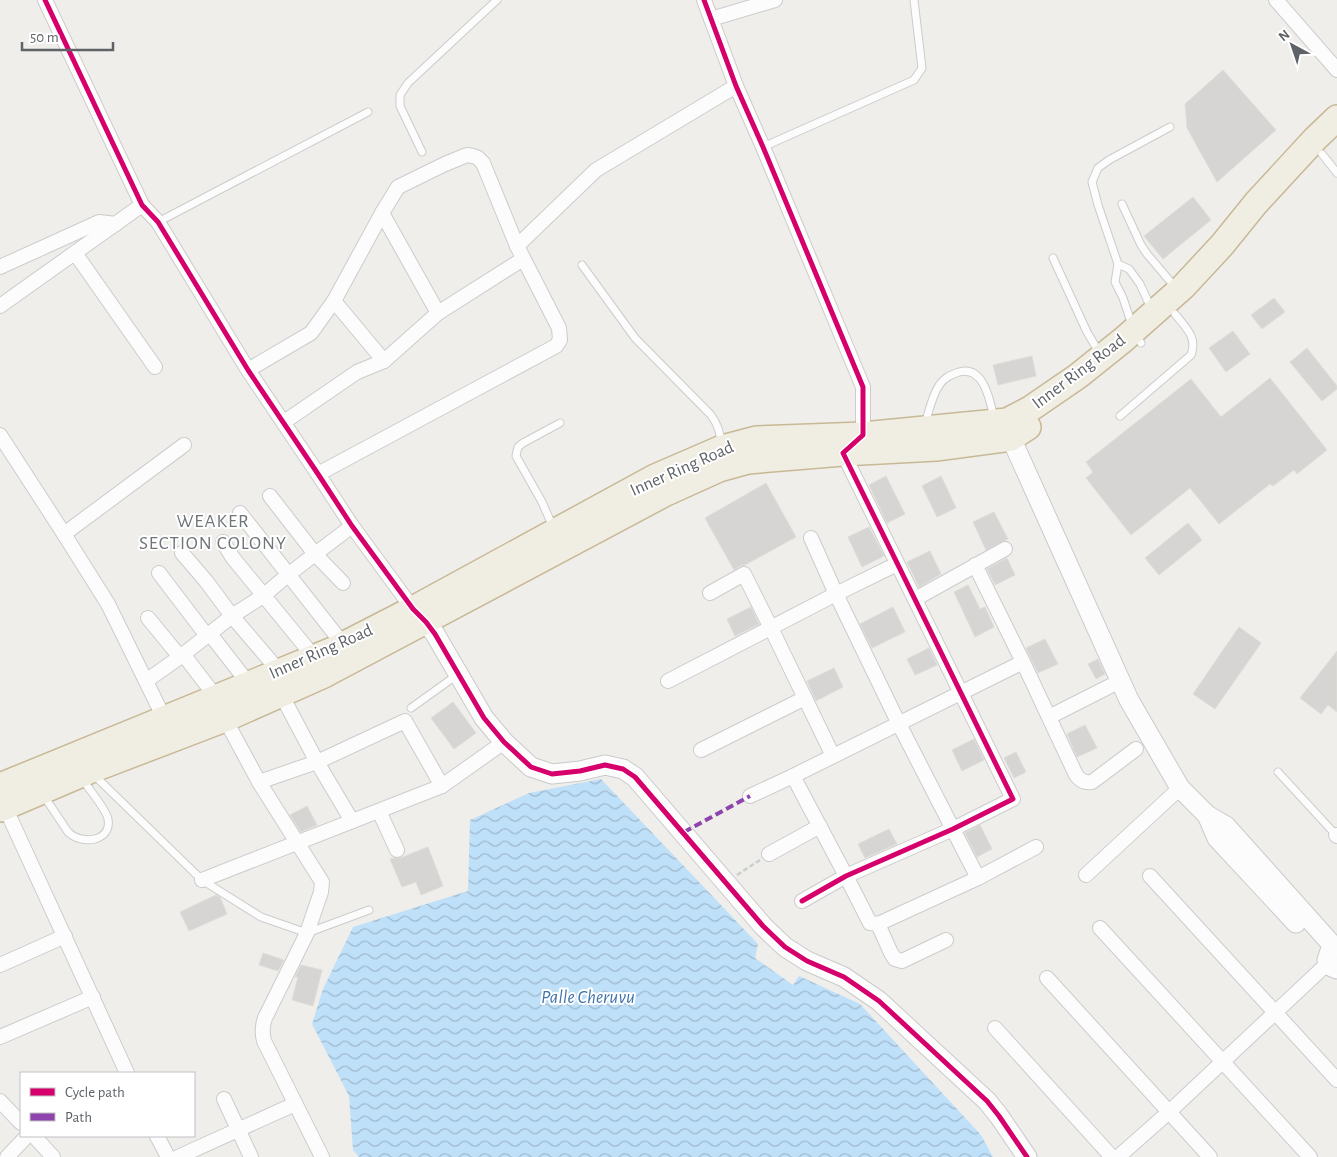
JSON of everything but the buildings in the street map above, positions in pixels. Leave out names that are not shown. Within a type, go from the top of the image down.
[{"type":"highway","name":"Inner Ring Road","points":[[2,801],[41,791],[84,773],[280,682],[314,657],[343,644],[420,616],[666,493],[719,469],[748,461],[936,448],[1005,427],[1103,374],[1169,306],[1256,203],[1337,118]]},
{"type":"highway","name":"Inner Ring Road","points":[[1169,306],[1210,280],[1271,207],[1332,156]]},
{"type":"highway","name":"Inner Ring Road","points":[[2,801],[164,718],[221,708],[249,684],[280,682],[324,675],[556,532],[656,477],[722,448],[756,439],[863,435],[923,429],[1005,427],[1102,357],[1137,337]]},
{"type":"street","points":[[45,0],[142,205],[158,222],[248,370],[352,526],[434,634],[484,718],[504,742],[531,767],[552,774],[580,771],[605,765],[623,770],[636,777],[763,926],[785,947],[808,961],[844,977],[879,1002],[987,1101],[1027,1157]]},
{"type":"street","points":[[704,0],[736,86],[863,387],[863,435],[843,453],[1013,799],[953,829],[846,876],[802,901]]},
{"type":"street","points":[[710,19],[775,0]]},
{"type":"street","points":[[1276,0],[1337,70]]},
{"type":"street","points":[[517,246],[596,170],[736,86]]},
{"type":"street","points":[[248,370],[311,333],[334,301],[398,187],[467,155],[478,158],[483,163],[517,246],[559,328],[560,340],[556,346],[318,474]]},
{"type":"street","points":[[0,306],[142,205]]},
{"type":"street","points":[[382,213],[438,313]]},
{"type":"street","points":[[0,267],[99,222],[116,224]]},
{"type":"street","points":[[75,253],[156,368]]},
{"type":"street","points":[[284,422],[357,372],[384,361],[438,313],[523,259]]},
{"type":"street","points":[[334,301],[384,361]]},
{"type":"street","points":[[1005,427],[1129,700],[1180,788],[1207,815],[1226,826],[1333,957],[1275,1014],[1118,1157]]},
{"type":"street","points":[[0,435],[108,604],[164,718]]},
{"type":"street","points":[[64,534],[184,445]]},
{"type":"street","points":[[270,496],[315,554],[343,583]]},
{"type":"street","points":[[240,514],[343,644]]},
{"type":"street","points":[[146,681],[232,616],[263,596],[352,526]]},
{"type":"street","points":[[811,538],[899,724],[978,878]]},
{"type":"street","points":[[223,542],[263,596],[314,657]]},
{"type":"street","points":[[915,599],[1005,549]]},
{"type":"street","points":[[182,552],[206,581],[280,682],[317,762],[352,821]]},
{"type":"street","points":[[668,682],[836,594],[898,564]]},
{"type":"street","points":[[975,565],[1076,775],[1081,781],[1086,783],[1092,782],[1136,750]]},
{"type":"street","points":[[159,572],[249,684]]},
{"type":"street","points":[[710,593],[744,574],[833,756]]},
{"type":"street","points":[[148,618],[181,656],[221,708],[259,782],[322,882],[321,892],[307,934],[262,1024],[264,1041],[322,1157]]},
{"type":"street","points":[[750,796],[1023,662]]},
{"type":"street","points":[[1049,717],[1120,681]]},
{"type":"street","points":[[701,750],[805,698]]},
{"type":"street","points":[[259,782],[317,762],[405,721],[442,786]]},
{"type":"street","points":[[202,880],[442,786],[504,742]]},
{"type":"street","points":[[793,776],[870,923],[878,924],[978,878],[1036,847]]},
{"type":"street","points":[[1086,875],[1180,788]]},
{"type":"street","points":[[2,801],[128,1072]]},
{"type":"street","points":[[379,811],[397,850]]},
{"type":"street","points":[[769,854],[820,826]]},
{"type":"street","points":[[1150,876],[1337,1080]]},
{"type":"street","points":[[878,924],[891,953],[895,959],[902,961],[946,940]]},
{"type":"street","points":[[1100,928],[1310,1157]]},
{"type":"street","points":[[0,965],[64,936]]},
{"type":"street","points":[[1047,978],[1210,1157]]},
{"type":"street","points":[[0,1037],[92,997]]},
{"type":"street","points":[[995,1028],[1112,1157]]},
{"type":"street","points":[[224,1099],[251,1157]]},
{"type":"street","points":[[0,1101],[20,1122]]},
{"type":"street","points":[[178,1157],[295,1104]]},
{"type":"street","points":[[7,1157],[26,1137]]},
{"type":"street","points":[[35,1137],[52,1157]]},
{"type":"street","points":[[158,1137],[168,1157]]},
{"type":"lane","points":[[422,152],[400,106],[400,95],[408,84],[497,0]]},
{"type":"lane","points":[[763,147],[914,80],[922,68],[914,0]]},
{"type":"lane","points":[[158,222],[368,112]]},
{"type":"lane","points":[[1137,337],[1115,282],[1118,264],[1098,206],[1092,182],[1098,168],[1109,160],[1170,127]]},
{"type":"lane","points":[[1122,204],[1169,306]]},
{"type":"lane","points":[[1053,258],[1087,332],[1102,357]]},
{"type":"lane","points":[[582,264],[635,338],[711,415],[720,431],[722,448]]},
{"type":"lane","points":[[1118,264],[1129,269],[1140,284],[1169,306],[1188,330],[1194,348],[1192,355],[1120,416]]},
{"type":"lane","points":[[923,429],[939,385],[948,376],[964,371],[974,374],[982,380],[1005,427]]},
{"type":"lane","points":[[556,532],[542,502],[516,456],[518,447],[523,443],[560,423]]},
{"type":"lane","points":[[410,708],[457,674]]},
{"type":"lane","points":[[1278,772],[1337,836]]},
{"type":"lane","points":[[41,791],[73,837],[91,841],[100,837],[108,827],[106,815],[84,773]]},
{"type":"lane","points":[[84,773],[202,880],[261,917],[307,934],[369,910]]},
{"type":"path","points":[[726,883],[769,854]]},
{"type":"water","name":"Palle Cheruvu","points":[[601,779],[758,944],[755,958],[793,985],[799,976],[860,1004],[981,1135],[993,1157],[359,1157],[353,1150],[349,1096],[312,1024],[323,989],[353,927],[468,891],[470,820],[529,793]]},
{"type":"marked path","points":[[684,832],[750,796]]},
{"type":"cycle path","points":[[45,0],[142,205],[158,222],[248,370],[352,526],[413,609],[435,634],[484,718],[504,742],[531,767],[552,774],[580,771],[605,765],[623,769],[635,777],[763,926],[785,947],[807,961],[844,977],[879,1001],[987,1101],[1027,1157]]},
{"type":"cycle path","points":[[704,0],[736,86],[863,387],[863,435],[843,453],[1013,799],[953,829],[846,876],[802,901]]},
{"type":"district","name":"WEAKER SECTION COLONY","points":[[213,532]]}]
